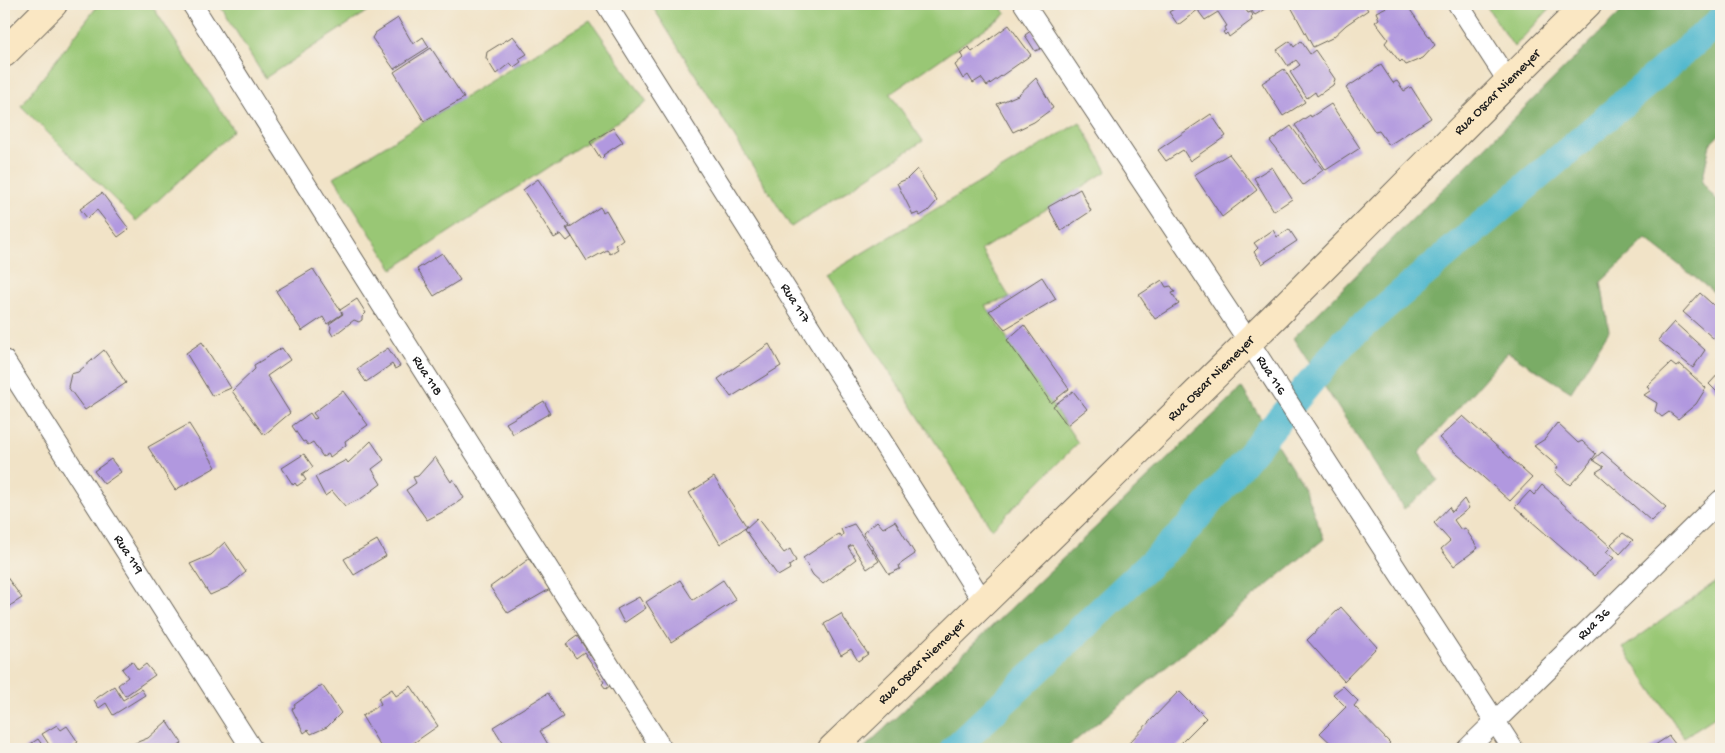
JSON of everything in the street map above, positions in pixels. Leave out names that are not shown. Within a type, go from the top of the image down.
[{"type":"street","points":[[4,53],[53,4]]},
{"type":"street","name":"Rua 118","points":[[192,4],[662,749]]},
{"type":"street","name":"Rua 117","points":[[606,4],[984,603]]},
{"type":"street","name":"Rua 116","points":[[1024,4],[1296,413],[1513,749]]},
{"type":"street","points":[[1458,4],[1508,81]]},
{"type":"street","name":"Rua Oscar Niemeyer","points":[[832,749],[984,603],[1249,342],[1587,4]]},
{"type":"street","name":"Rua 119","points":[[4,360],[252,749]]},
{"type":"street","name":"Rua 36","points":[[1467,749],[1721,500]]},
{"type":"green space","points":[[99,4],[151,4],[233,130],[136,221],[21,106]]},
{"type":"green space","points":[[219,4],[379,4],[265,78]]},
{"type":"green space","points":[[651,4],[1000,4],[1006,14],[890,94],[923,141],[791,227]]},
{"type":"green space","points":[[1485,4],[1554,4],[1514,47]]},
{"type":"green space","points":[[1629,4],[1721,4],[1721,133],[1710,144],[1702,182],[1721,206],[1721,298],[1646,239],[1601,282],[1609,331],[1571,392],[1508,352],[1419,453],[1438,480],[1404,509],[1293,338]]},
{"type":"green space","points":[[590,20],[647,102],[393,269],[334,177]]},
{"type":"green space","points":[[1080,122],[1107,171],[981,250],[1010,298],[985,305],[1078,443],[992,529],[826,275]]},
{"type":"green space","points":[[1242,388],[1304,488],[1324,539],[1065,749],[863,749]]},
{"type":"green space","points":[[1721,578],[1721,713],[1684,737],[1623,648]]},
{"type":"building","points":[[1182,4],[1242,4],[1248,13],[1251,12],[1253,15],[1251,17],[1252,20],[1229,37],[1227,33],[1225,35],[1223,32],[1227,26],[1218,12],[1205,20],[1199,9],[1178,25],[1169,12]]},
{"type":"building","points":[[1246,4],[1273,4],[1255,15]]},
{"type":"building","points":[[1364,4],[1368,10],[1346,25],[1332,38],[1313,47],[1290,5]]},
{"type":"building","points":[[1393,4],[1406,4],[1435,45],[1423,58],[1406,65],[1402,60],[1400,62],[1385,43],[1388,39],[1375,22],[1379,19],[1376,12]]},
{"type":"building","points":[[398,18],[413,44],[423,37],[429,47],[394,69],[372,38],[375,33]]},
{"type":"building","points":[[1009,25],[1031,55],[987,86],[981,78],[973,83],[968,75],[963,79],[955,65],[963,58],[960,53],[969,47],[972,52]]},
{"type":"building","points":[[1032,30],[1043,46],[1035,51],[1025,35]]},
{"type":"building","points":[[513,36],[527,54],[519,59],[521,62],[514,67],[510,63],[496,74],[486,58],[487,52]]},
{"type":"building","points":[[1290,41],[1294,47],[1301,41],[1310,54],[1315,50],[1335,79],[1333,85],[1317,96],[1315,92],[1307,98],[1290,72],[1300,65],[1296,60],[1288,66],[1277,50]]},
{"type":"building","points":[[431,48],[464,98],[424,121],[394,72]]},
{"type":"building","points":[[1381,65],[1393,83],[1397,81],[1404,91],[1411,87],[1431,118],[1389,145],[1379,131],[1375,132],[1346,88]]},
{"type":"building","points":[[1284,69],[1305,102],[1283,116],[1262,83]]},
{"type":"building","points":[[1036,78],[1053,108],[1034,122],[1013,132],[997,104],[1018,95]]},
{"type":"building","points":[[1331,104],[1360,148],[1326,170],[1295,125]]},
{"type":"building","points":[[1211,114],[1226,136],[1190,161],[1183,150],[1166,161],[1158,150]]},
{"type":"building","points":[[1291,126],[1323,170],[1303,185],[1270,141]]},
{"type":"building","points":[[613,128],[623,142],[603,155],[601,159],[590,142]]},
{"type":"building","points":[[1229,154],[1257,190],[1222,217],[1194,175]]},
{"type":"building","points":[[1272,167],[1292,199],[1274,211],[1254,178]]},
{"type":"building","points":[[917,169],[937,201],[928,211],[920,216],[918,213],[913,215],[897,183],[907,179]]},
{"type":"building","points":[[538,179],[569,226],[566,228],[572,237],[567,241],[561,234],[554,238],[523,190]]},
{"type":"building","points":[[1080,189],[1091,211],[1061,231],[1048,207]]},
{"type":"building","points":[[102,193],[129,229],[118,237],[97,210],[87,218],[80,209]]},
{"type":"building","points":[[600,207],[603,212],[606,210],[623,239],[615,245],[618,249],[610,254],[607,250],[587,261],[567,229]]},
{"type":"building","points":[[1289,229],[1297,241],[1262,264],[1254,252],[1258,248],[1254,243],[1273,230],[1277,237]]},
{"type":"building","points":[[442,253],[460,280],[434,296],[417,269]]},
{"type":"building","points":[[313,269],[340,310],[357,299],[366,313],[362,320],[359,322],[354,320],[333,336],[329,324],[343,314],[341,311],[342,314],[327,324],[323,317],[302,331],[276,291]]},
{"type":"building","points":[[1042,277],[1056,299],[1005,329],[989,311]]},
{"type":"building","points":[[1162,280],[1166,287],[1171,286],[1175,292],[1172,293],[1179,304],[1155,319],[1139,295]]},
{"type":"building","points":[[1700,293],[1721,312],[1721,342],[1713,338],[1683,312]]},
{"type":"building","points":[[1674,322],[1705,350],[1693,368],[1658,340]]},
{"type":"building","points":[[1024,325],[1069,389],[1051,403],[1007,340]]},
{"type":"building","points":[[202,342],[231,388],[212,396],[186,353]]},
{"type":"building","points":[[769,344],[781,366],[731,397],[718,379]]},
{"type":"building","points":[[282,348],[290,360],[267,376],[290,413],[264,435],[232,391],[255,369],[254,365]]},
{"type":"building","points":[[388,348],[400,366],[395,369],[392,364],[366,382],[357,369]]},
{"type":"building","points":[[104,350],[126,383],[85,410],[68,387],[71,374],[78,372]]},
{"type":"building","points":[[1671,363],[1676,367],[1680,364],[1706,388],[1696,404],[1678,419],[1669,412],[1662,417],[1655,411],[1657,403],[1644,395],[1650,391],[1647,386]]},
{"type":"building","points":[[1721,371],[1721,396],[1709,384]]},
{"type":"building","points":[[343,391],[368,425],[345,441],[346,445],[330,457],[328,454],[323,457],[313,442],[308,445],[305,441],[303,442],[292,426],[310,413],[314,419],[317,418],[313,413]]},
{"type":"building","points":[[1073,391],[1087,409],[1067,425],[1053,406]]},
{"type":"building","points":[[544,401],[550,413],[513,434],[506,423]]},
{"type":"building","points":[[1463,416],[1532,478],[1510,501],[1439,438]]},
{"type":"building","points":[[1557,423],[1578,443],[1582,441],[1596,454],[1570,485],[1555,472],[1558,467],[1534,446],[1545,439]]},
{"type":"building","points":[[189,424],[216,467],[175,490],[148,447]]},
{"type":"building","points":[[371,441],[384,460],[372,469],[381,484],[362,498],[345,506],[332,491],[325,496],[315,477],[346,460],[348,463]]},
{"type":"building","points":[[1602,452],[1666,507],[1651,521],[1596,472],[1604,467],[1593,460]]},
{"type":"building","points":[[304,454],[313,467],[302,474],[306,480],[297,486],[295,483],[293,485],[282,468]]},
{"type":"building","points":[[435,457],[451,482],[453,479],[464,498],[427,520],[406,490],[416,483],[413,477],[418,476]]},
{"type":"building","points":[[111,459],[121,472],[104,484],[94,471]]},
{"type":"building","points":[[714,477],[747,527],[720,544],[689,493]]},
{"type":"building","points":[[1542,485],[1611,547],[1606,552],[1614,558],[1594,576],[1515,507],[1530,491],[1534,495]]},
{"type":"building","points":[[1464,499],[1469,508],[1454,520],[1461,530],[1465,528],[1478,548],[1454,566],[1441,549],[1450,541],[1434,523],[1449,507],[1452,512]]},
{"type":"building","points":[[757,518],[784,553],[790,549],[796,561],[789,566],[790,569],[778,576],[745,529]]},
{"type":"building","points":[[877,521],[883,528],[895,521],[915,554],[899,565],[900,569],[889,574],[863,533]]},
{"type":"building","points":[[854,524],[879,561],[867,569],[852,545],[848,547],[856,559],[823,584],[813,575],[803,558],[839,534],[841,537],[843,534],[841,529]]},
{"type":"building","points":[[1623,533],[1633,540],[1620,554],[1611,544]]},
{"type":"building","points":[[377,540],[386,556],[354,575],[344,559]]},
{"type":"building","points":[[225,542],[246,572],[228,587],[210,595],[190,564],[211,555]]},
{"type":"building","points":[[529,559],[550,589],[508,613],[490,587]]},
{"type":"building","points":[[6,576],[22,598],[8,607],[4,602],[4,578]]},
{"type":"building","points":[[680,580],[693,600],[723,580],[736,600],[671,642],[646,602]]},
{"type":"building","points":[[639,597],[646,608],[624,623],[617,609]]},
{"type":"building","points":[[1341,607],[1377,647],[1344,681],[1307,640]]},
{"type":"building","points":[[841,614],[868,654],[858,661],[851,649],[841,655],[824,624]]},
{"type":"building","points":[[577,636],[611,685],[606,689],[602,684],[604,682],[584,652],[576,658],[566,644]]},
{"type":"building","points":[[132,661],[138,670],[146,664],[155,675],[125,696],[118,685],[128,677],[122,669]]},
{"type":"building","points":[[322,685],[341,713],[327,727],[311,734],[308,730],[304,733],[292,709],[295,707],[294,705]]},
{"type":"building","points":[[114,686],[123,700],[141,689],[145,695],[113,715],[106,703],[99,708],[94,700]]},
{"type":"building","points":[[411,686],[438,726],[405,749],[382,749],[362,716],[381,704],[378,698],[392,689],[396,696]]},
{"type":"building","points":[[1343,686],[1358,701],[1354,706],[1390,743],[1384,749],[1337,749],[1320,733],[1346,707],[1333,694]]},
{"type":"building","points":[[1179,691],[1206,718],[1175,749],[1131,749],[1127,745]]},
{"type":"building","points":[[548,693],[563,717],[540,731],[549,746],[543,749],[507,749],[493,727]]},
{"type":"building","points":[[167,721],[182,743],[175,749],[126,749],[125,747],[148,738]]},
{"type":"building","points":[[57,725],[61,730],[67,726],[78,742],[73,746],[75,749],[52,749],[42,734]]},
{"type":"building","points":[[1669,736],[1679,749],[1649,749]]},
{"type":"building","points":[[38,739],[45,749],[23,749]]},
{"type":"waterway","points":[[954,749],[1189,527],[1343,343],[1721,20]]}]
